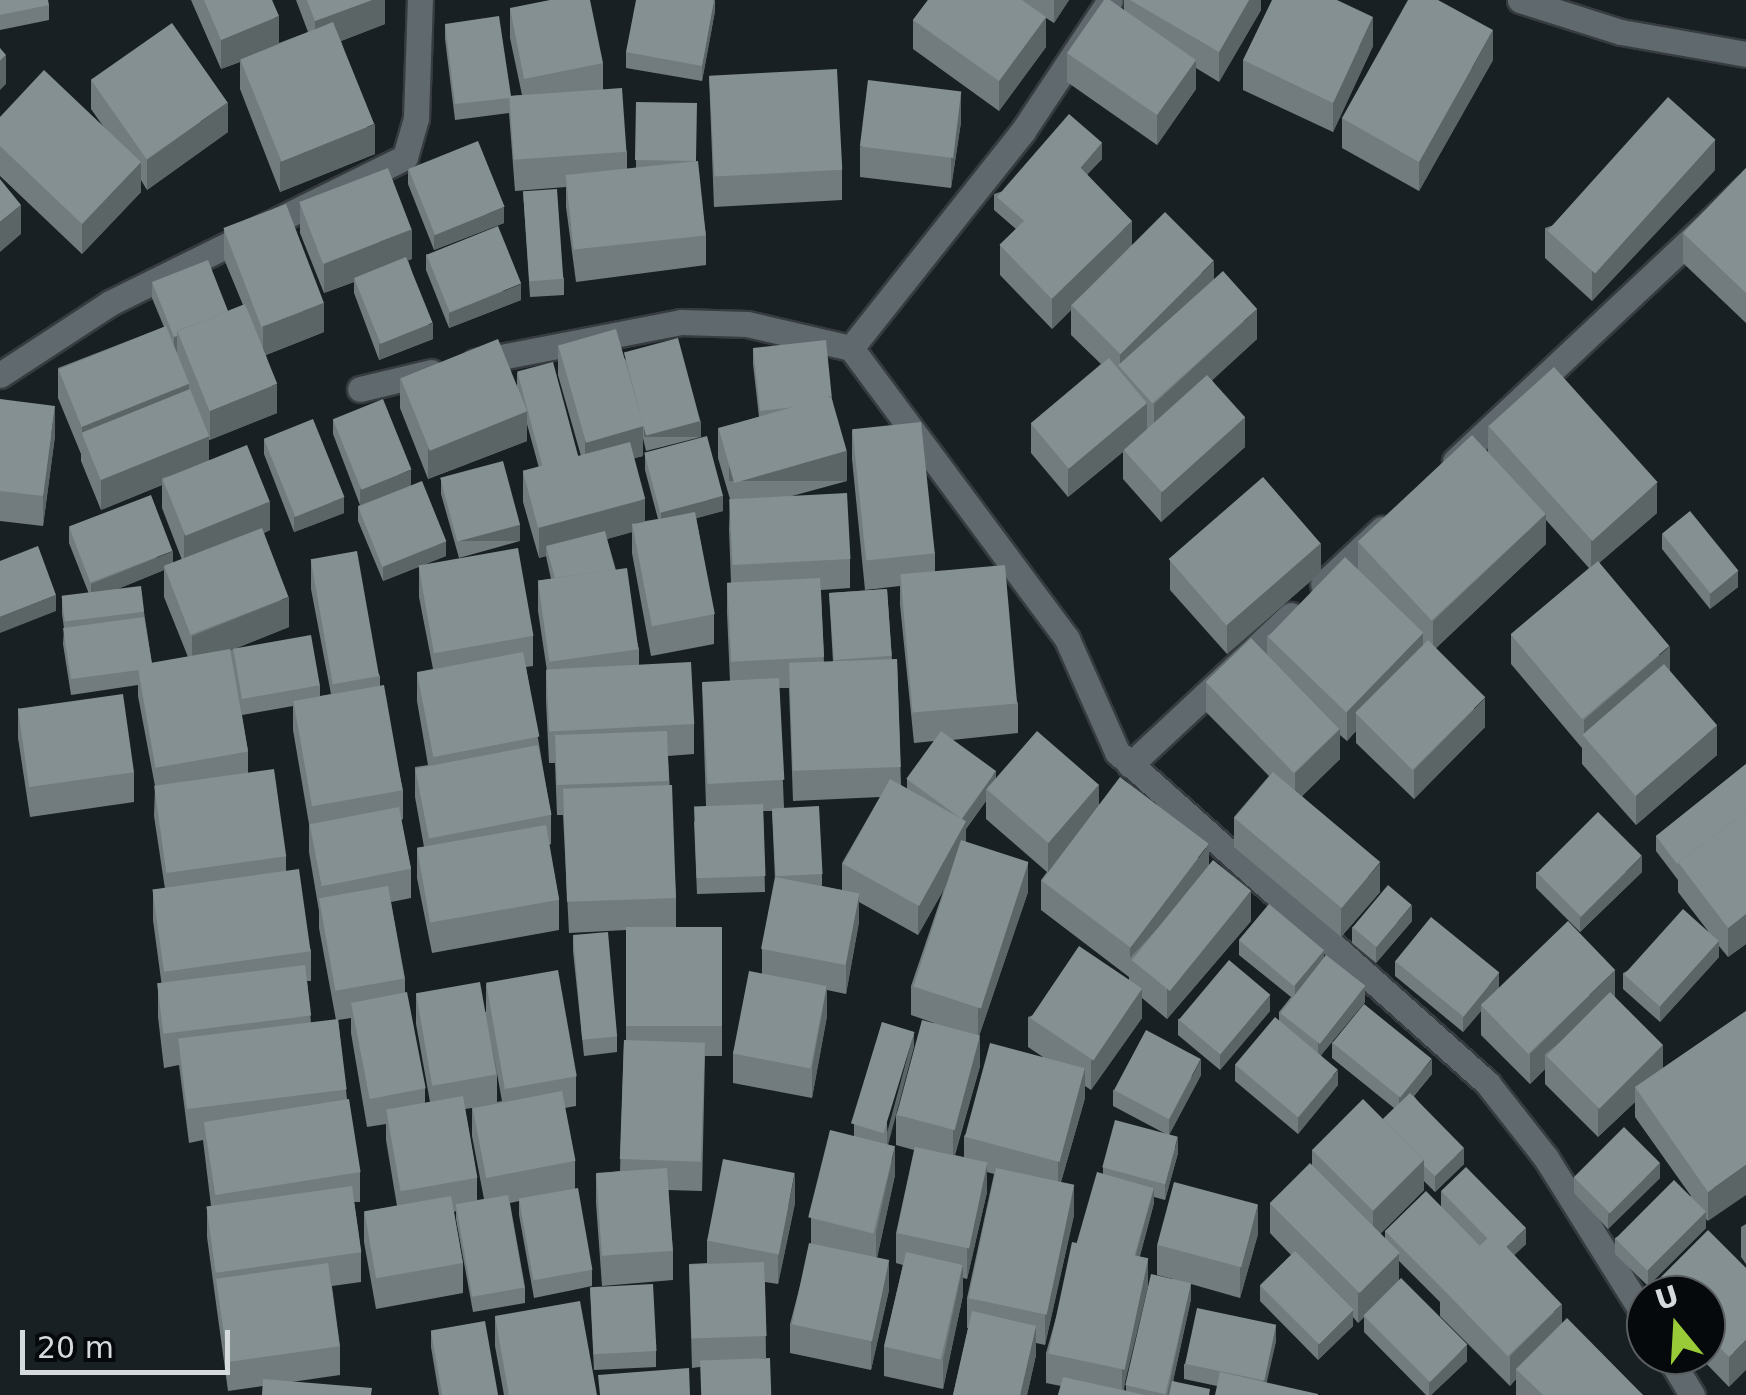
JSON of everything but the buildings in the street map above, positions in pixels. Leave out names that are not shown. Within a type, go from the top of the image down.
[{"type":"street","points":[[0,376],[110,303],[405,157],[416,118],[420,0]]},
{"type":"street","points":[[851,348],[1023,131],[1110,0]]},
{"type":"street","points":[[1520,0],[1621,32],[1746,54]]},
{"type":"street","points":[[1430,484],[1746,188]]},
{"type":"street","points":[[360,389],[561,341],[681,322],[747,324],[851,348],[1067,639],[1104,727],[1130,765],[1488,1084],[1546,1158],[1626,1286]]},
{"type":"street","points":[[1130,765],[1402,511]]}]
